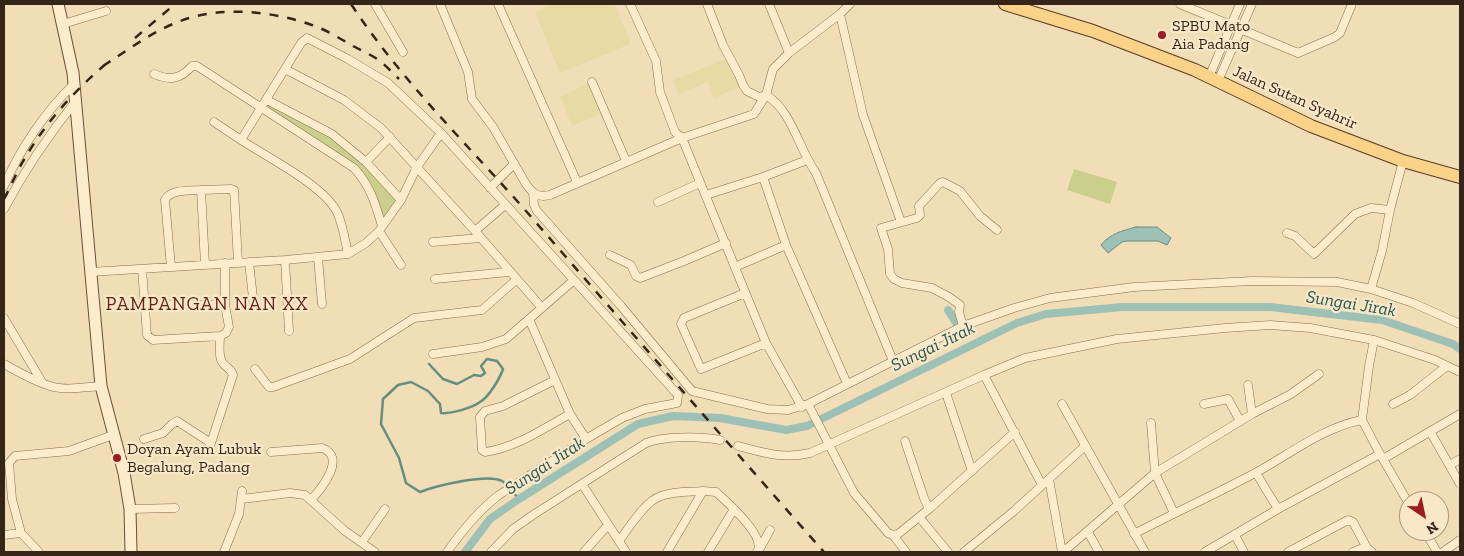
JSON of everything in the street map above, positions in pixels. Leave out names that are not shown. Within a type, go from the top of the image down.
[{"type":"main road","points":[[58,4],[74,84],[101,386],[124,473],[130,509],[131,552]]},
{"type":"main road","name":"Jalan Sutan Syahrir","points":[[1005,4],[1093,31],[1214,79],[1311,126],[1403,161],[1460,177]]},
{"type":"street","points":[[375,4],[403,52]]},
{"type":"street","points":[[440,4],[468,72],[472,99],[490,123],[533,193],[534,205],[537,211],[621,306],[692,391],[767,409],[788,410],[807,406],[952,332],[1014,308],[1050,298],[1134,288],[1252,281],[1338,282],[1371,289],[1413,303],[1460,324]]},
{"type":"street","points":[[498,4],[577,182]]},
{"type":"street","points":[[630,4],[656,62],[660,92],[675,132],[682,138],[766,343],[807,406],[856,497],[879,524],[893,535],[906,552]]},
{"type":"street","points":[[707,4],[723,45],[747,91],[759,97],[766,95],[775,101],[785,113],[807,160],[816,173],[893,361]]},
{"type":"street","points":[[769,4],[789,53]]},
{"type":"street","points":[[1180,4],[1298,53],[1340,33],[1352,4]]},
{"type":"street","points":[[1214,79],[1231,25],[1240,4]]},
{"type":"street","points":[[1214,79],[1252,4]]},
{"type":"street","points":[[533,193],[544,197],[682,138],[754,114],[766,95],[773,69],[812,34],[840,14],[847,5]]},
{"type":"street","points":[[62,24],[106,11]]},
{"type":"street","points":[[840,14],[863,115],[901,222]]},
{"type":"street","points":[[241,140],[302,41],[307,38],[388,83],[441,133],[678,395],[677,403],[628,414],[499,495],[464,529],[447,552]]},
{"type":"street","points":[[154,74],[164,79],[170,79],[183,74],[192,66],[197,66],[354,168],[365,181],[374,198],[380,228],[401,265]]},
{"type":"street","points":[[285,69],[344,100],[374,121],[475,231],[542,308]]},
{"type":"street","points":[[592,82],[626,162]]},
{"type":"street","points":[[4,186],[22,152],[46,116],[59,98],[74,84]]},
{"type":"street","points":[[267,100],[332,134],[366,162],[401,200]]},
{"type":"street","points":[[4,209],[22,174],[40,147],[75,102]]},
{"type":"street","points":[[214,122],[324,195],[340,218],[348,254]]},
{"type":"street","points":[[90,272],[285,260],[348,254],[366,243],[380,228],[401,200],[417,167],[441,133]]},
{"type":"street","points":[[366,162],[390,137]]},
{"type":"street","points":[[706,195],[763,178],[807,160]]},
{"type":"street","points":[[1371,289],[1382,252],[1390,210],[1403,161]]},
{"type":"street","points":[[490,188],[514,164]]},
{"type":"street","points":[[763,178],[786,245],[845,379]]},
{"type":"street","points":[[658,202],[700,182]]},
{"type":"street","points":[[963,327],[959,312],[960,305],[949,296],[932,288],[902,283],[894,279],[890,274],[888,249],[881,228],[917,218],[920,215],[919,206],[943,182],[960,191],[980,216],[997,230]]},
{"type":"street","points":[[171,266],[165,200],[176,192],[201,190],[234,190],[238,262]]},
{"type":"street","points":[[201,190],[205,264]]},
{"type":"street","points":[[475,231],[505,205]]},
{"type":"street","points":[[1287,233],[1295,236],[1314,254],[1355,214],[1371,208],[1390,210]]},
{"type":"street","points":[[433,242],[480,238]]},
{"type":"street","points":[[610,255],[631,265],[636,276],[640,278],[726,243]]},
{"type":"street","points":[[735,267],[786,245]]},
{"type":"street","points":[[318,257],[322,304]]},
{"type":"street","points":[[285,260],[289,331]]},
{"type":"street","points":[[249,262],[254,307]]},
{"type":"street","points":[[142,269],[147,335],[153,340],[220,336],[226,333],[229,327],[225,304],[225,263]]},
{"type":"street","points":[[435,279],[509,272]]},
{"type":"street","points":[[255,369],[269,387],[273,387],[350,359],[414,318],[482,310],[516,280]]},
{"type":"street","points":[[433,354],[493,344],[506,339],[574,280]]},
{"type":"street","points":[[745,293],[684,318],[681,324],[701,369],[766,343]]},
{"type":"street","points":[[144,304],[225,304]]},
{"type":"street","points":[[4,318],[42,382]]},
{"type":"street","points":[[529,319],[570,414],[586,439]]},
{"type":"street","points":[[738,446],[772,456],[810,454],[828,443],[1025,358],[1117,339],[1270,325],[1310,328],[1374,340],[1435,360],[1460,372]]},
{"type":"street","points":[[207,451],[233,375],[231,369],[221,359],[220,336]]},
{"type":"street","points":[[1374,340],[1368,366],[1362,420],[1401,491]]},
{"type":"street","points":[[4,364],[50,386],[70,388],[101,386]]},
{"type":"street","points":[[1393,404],[1410,395],[1447,366]]},
{"type":"street","points":[[1049,479],[1062,552],[1088,532],[1118,503],[1155,473],[1252,414],[1291,394],[1319,374]]},
{"type":"street","points":[[984,375],[1042,485]]},
{"type":"street","points":[[556,380],[503,406],[483,413],[480,417],[482,450],[485,452],[493,451],[515,444],[570,414]]},
{"type":"street","points":[[1248,385],[1252,414]]},
{"type":"street","points":[[946,393],[972,471]]},
{"type":"street","points":[[1204,404],[1228,399],[1240,421]]},
{"type":"street","points":[[1062,404],[1144,552]]},
{"type":"street","points":[[1205,552],[1278,509],[1381,456],[1431,433],[1460,414]]},
{"type":"street","points":[[1134,534],[1256,472],[1327,432],[1350,422],[1362,420]]},
{"type":"street","points":[[144,439],[163,433],[177,421],[211,443]]},
{"type":"street","points":[[1152,423],[1155,473],[1174,513]]},
{"type":"street","points":[[893,535],[898,534],[920,518],[1015,432]]},
{"type":"street","points":[[1431,433],[1460,484]]},
{"type":"street","points":[[39,552],[21,532],[12,498],[9,463],[16,456],[69,451],[113,435]]},
{"type":"street","points":[[491,552],[513,529],[638,447],[653,440],[707,438],[720,440]]},
{"type":"street","points":[[905,441],[929,509]]},
{"type":"street","points":[[964,552],[984,537],[1085,446]]},
{"type":"street","points":[[271,452],[322,448],[328,450],[333,456],[334,462],[326,481],[311,500]]},
{"type":"street","points":[[1450,465],[1460,459]]},
{"type":"street","points":[[1256,472],[1278,509]]},
{"type":"street","points":[[582,484],[626,552]]},
{"type":"street","points":[[619,541],[646,507],[658,497],[670,494],[710,491],[716,492],[734,509],[755,534],[759,542],[759,551]]},
{"type":"street","points":[[666,552],[703,492]]},
{"type":"street","points":[[224,552],[239,514],[242,495],[298,493],[305,495],[345,531],[374,552]]},
{"type":"street","points":[[130,509],[176,508]]},
{"type":"street","points":[[708,552],[734,509]]},
{"type":"street","points":[[362,542],[384,510]]},
{"type":"street","points":[[920,518],[948,552]]},
{"type":"street","points":[[1288,552],[1343,521],[1351,520],[1369,550]]},
{"type":"street","points":[[584,552],[608,525]]},
{"type":"street","points":[[759,551],[770,530]]},
{"type":"street","points":[[4,535],[21,532]]},
{"type":"street","points":[[1088,532],[1099,552]]},
{"type":"street","points":[[1235,536],[1244,552]]},
{"type":"street","points":[[1442,552],[1460,540]]},
{"type":"street","points":[[1431,541],[1437,552]]},
{"type":"street","points":[[1303,544],[1308,552]]},
{"type":"street","points":[[1353,552],[1363,548],[1369,550]]},
{"type":"shaded area","points":[[551,4],[614,4],[630,44],[560,73],[535,12]]},
{"type":"shaded area","points":[[728,58],[741,86],[714,98],[708,82],[679,94],[673,80]]},
{"type":"shaded area","points":[[589,83],[602,113],[572,126],[560,97]]},
{"type":"green space","points":[[269,104],[335,138],[361,158],[397,200],[382,220],[362,175],[266,107]]},
{"type":"green space","points":[[1074,169],[1117,182],[1110,204],[1067,190]]},
{"type":"water","points":[[1136,227],[1157,227],[1171,238],[1167,245],[1158,241],[1126,241],[1108,253],[1101,245],[1116,233]]},
{"type":"waterway","name":"Sungai Jirak","points":[[465,552],[490,519],[638,424],[673,416],[720,418],[786,430],[807,426],[1017,323],[1046,314],[1122,307],[1270,307],[1382,320],[1453,344],[1460,349]]},
{"type":"waterway","points":[[948,310],[957,324]]},
{"type":"waterway","points":[[429,364],[443,379],[457,384],[474,375],[481,376],[485,373],[481,366],[487,359],[497,361],[503,369],[494,387],[483,400],[456,412],[441,413],[440,404],[428,391],[411,382],[398,385],[383,399],[381,424],[399,458],[406,483],[420,492],[461,481],[485,478],[495,479],[504,482],[519,499]]},
{"type":"railway","points":[[135,38],[175,4]]},
{"type":"railway","points":[[351,4],[370,32],[413,85],[526,211],[824,552]]},
{"type":"railway","points":[[103,66],[146,38],[181,21],[222,12],[251,12],[281,16],[321,28],[377,59],[399,79]]},
{"type":"railway","points":[[4,199],[22,163],[42,132],[73,95],[107,63]]},
{"type":"place","name":"SPBU Mato Aia Padang","points":[[1162,35]]},
{"type":"place","name":"Doyan Ayam Lubuk Begalung, Padang","points":[[117,458]]},
{"type":"district","name":"PAMPANGAN NAN XX","points":[[207,305]]}]
